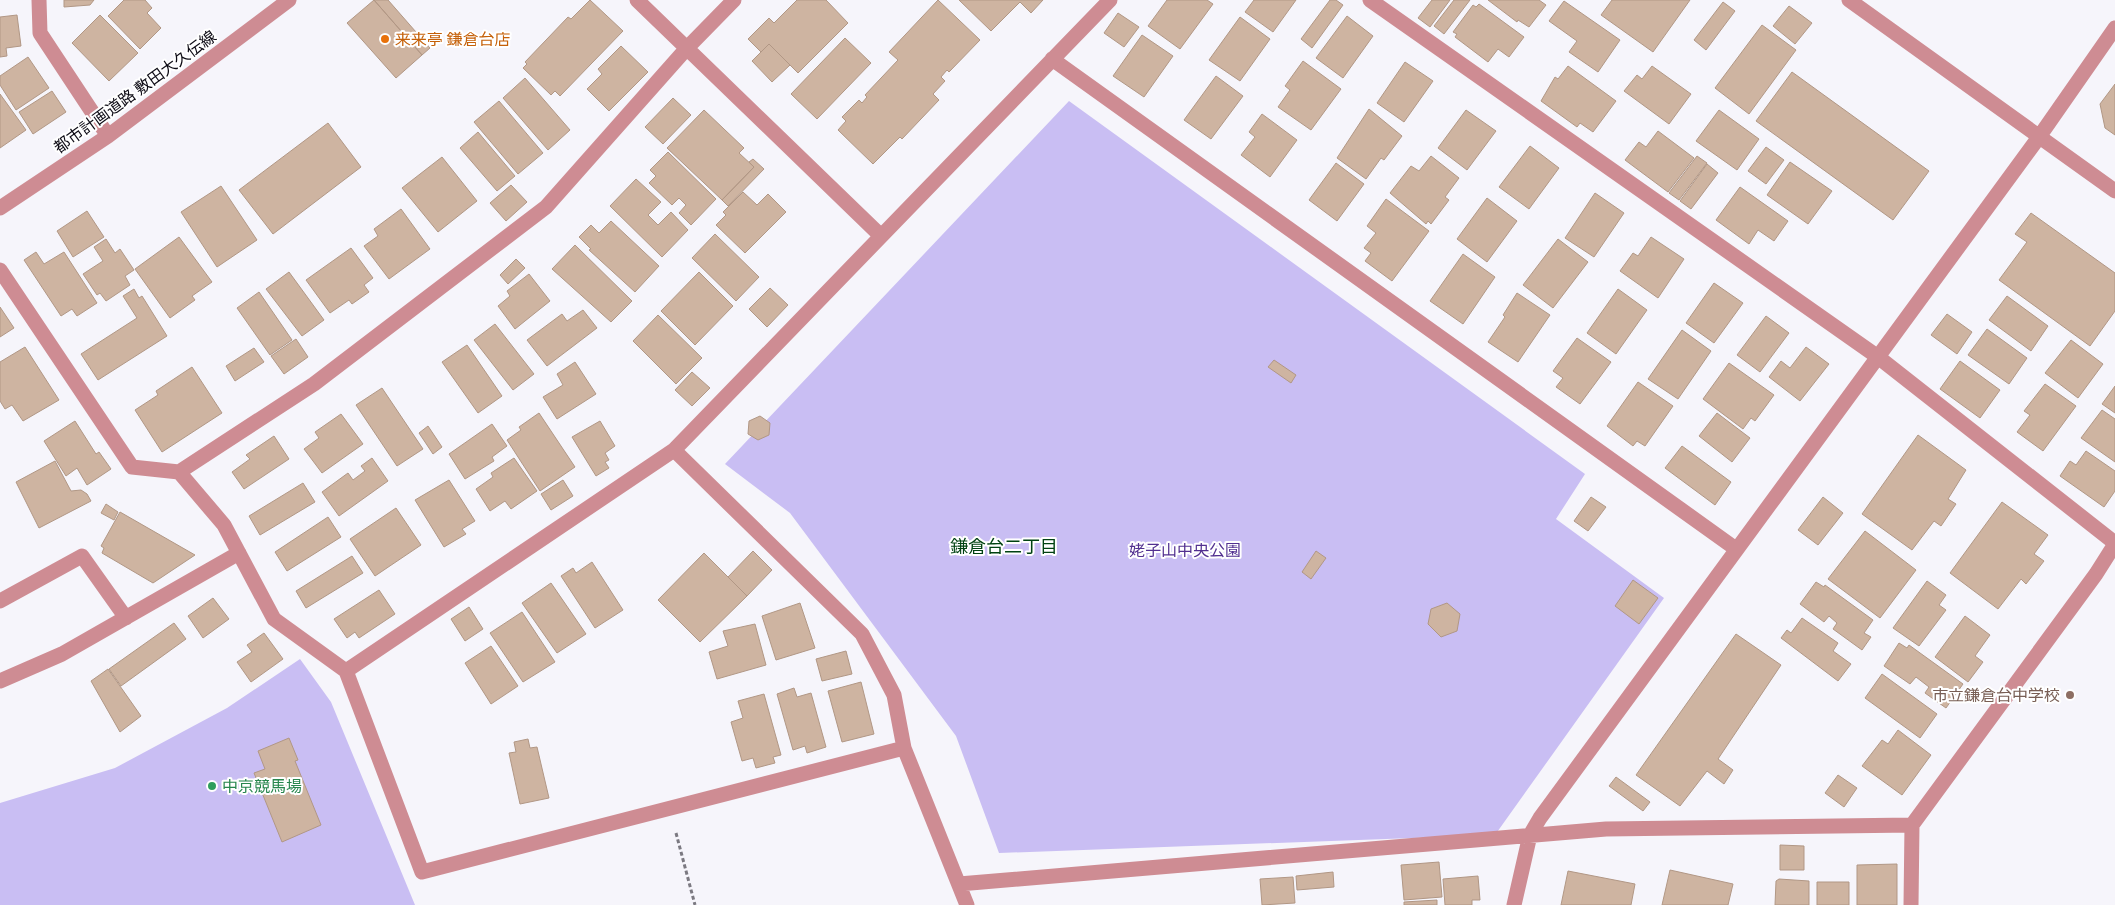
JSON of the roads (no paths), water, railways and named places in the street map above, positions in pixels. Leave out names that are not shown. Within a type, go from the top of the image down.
[{"type":"street","points":[[39,0],[40,33],[108,136]]},
{"type":"street","name":"都市計画道路 敷田大久伝線","points":[[2,203],[108,136],[289,0]]},
{"type":"street","points":[[637,0],[881,236]]},
{"type":"street","points":[[0,270],[132,467],[179,472],[314,384],[546,207],[687,48],[734,0]]},
{"type":"street","points":[[346,671],[674,450],[1110,0]]},
{"type":"street","points":[[1370,0],[1878,357],[2115,544],[2096,574],[1912,825],[1911,905]]},
{"type":"street","points":[[1849,0],[2115,191]]},
{"type":"street","points":[[1514,905],[1530,835],[1540,818],[2039,136],[2115,28]]},
{"type":"street","points":[[1052,59],[1736,549]]},
{"type":"street","points":[[674,450],[862,634],[894,695],[904,748],[967,905]]},
{"type":"street","points":[[179,472],[224,525],[274,619],[346,671],[422,872],[904,748]]},
{"type":"street","points":[[0,681],[62,654],[239,553]]},
{"type":"street","points":[[0,601],[82,556],[126,618]]},
{"type":"street","points":[[958,884],[1606,829],[1912,825]]},
{"type":"place","name":"来来亭 鎌倉台店","points":[[385,39]]},
{"type":"place","name":"市立鎌倉台中学校","points":[[2070,695]]},
{"type":"place","name":"中京競馬場","points":[[212,786]]},
{"type":"district","name":"鎌倉台二丁目","points":[[1004,547]]},
{"type":"park label","name":"姥子山中央公園","points":[[1185,550]]}]
